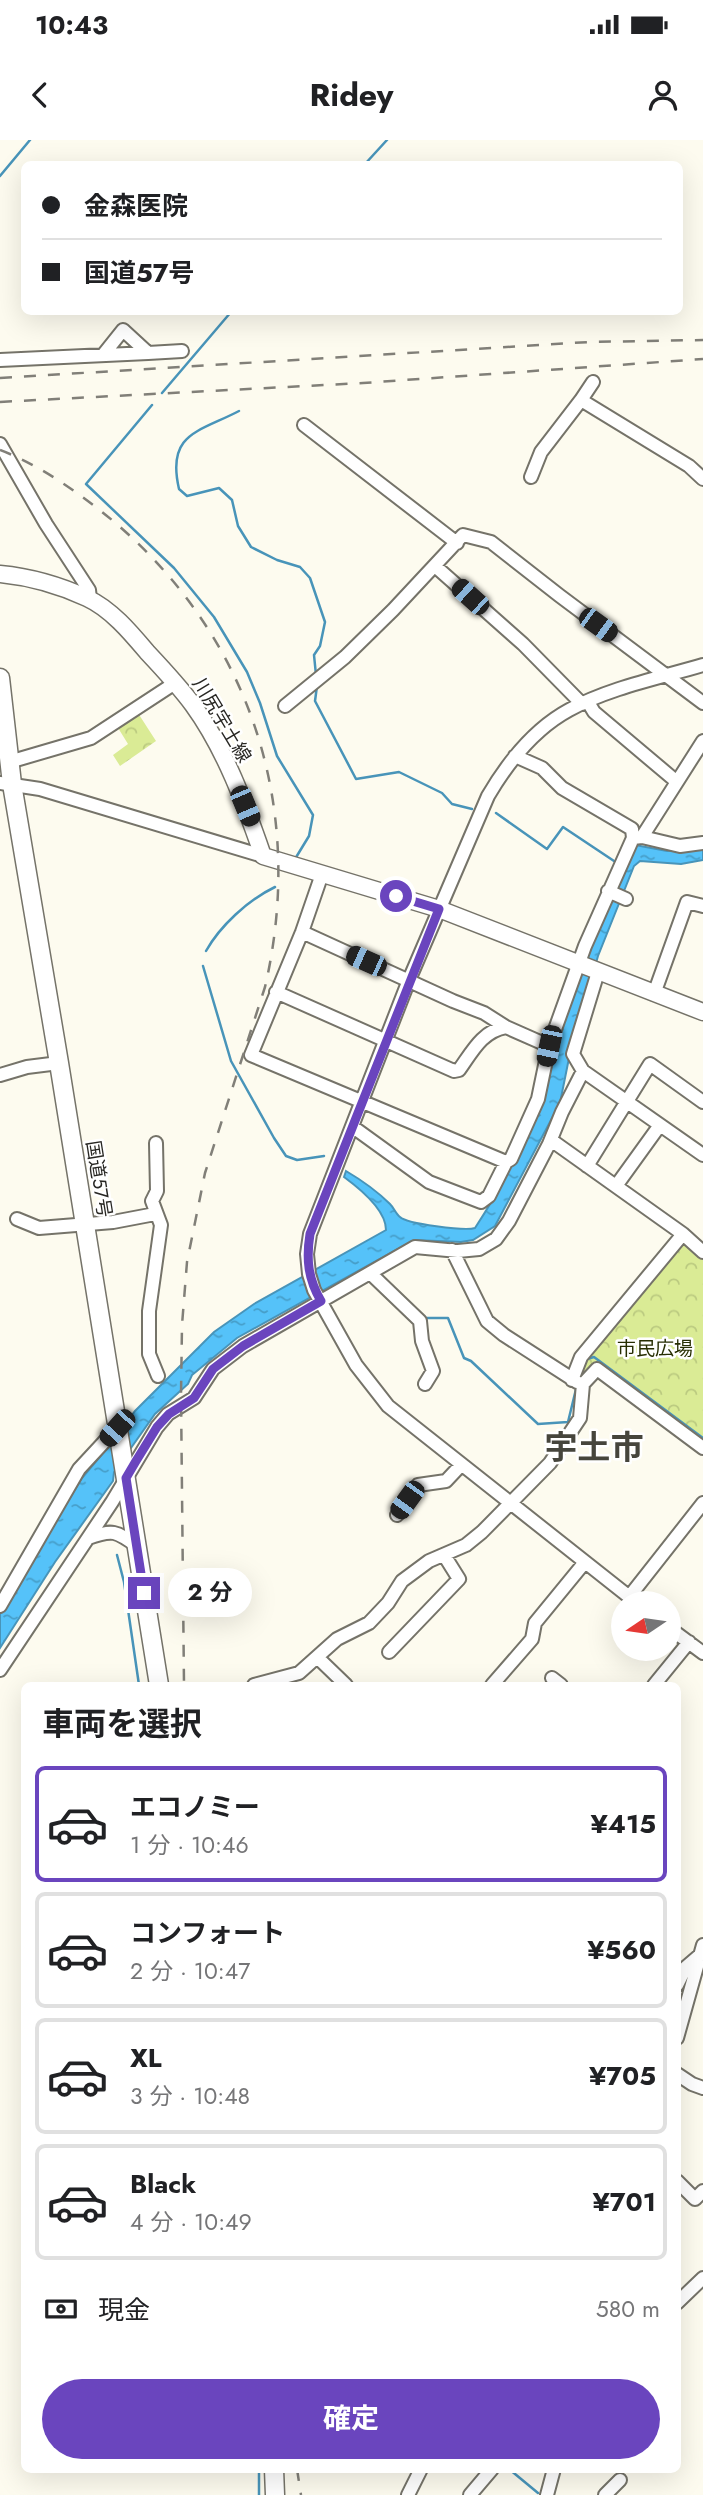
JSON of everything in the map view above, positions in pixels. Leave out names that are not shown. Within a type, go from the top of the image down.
[{"type":"highway","name":"国道57号","points":[[0,678],[9,762],[6,783],[59,1063],[159,1682]]},
{"type":"highway","points":[[274,2473],[275,2495]]},
{"type":"main road","name":"川尻宇土線","points":[[0,574],[31,577],[90,599],[118,621],[194,706],[228,766],[263,856]]},
{"type":"main road","points":[[263,856],[439,909],[703,1012]]},
{"type":"street","points":[[103,355],[123,330],[148,353]]},
{"type":"street","points":[[0,360],[182,351]]},
{"type":"street","points":[[531,477],[541,452],[593,382]]},
{"type":"street","points":[[581,400],[689,466],[703,479]]},
{"type":"street","points":[[304,425],[457,542]]},
{"type":"street","points":[[0,444],[46,524],[89,590],[90,599]]},
{"type":"street","points":[[285,706],[345,657],[463,535],[491,542],[703,703]]},
{"type":"street","points":[[435,566],[594,712],[677,782]]},
{"type":"street","points":[[622,1591],[400,1416],[381,1397],[356,1365],[318,1296],[309,1273],[307,1254],[310,1234],[409,980],[488,796],[505,767],[568,710],[703,665]]},
{"type":"street","points":[[9,762],[91,738],[175,683]]},
{"type":"street","points":[[703,741],[638,838],[608,891],[588,968],[573,1054],[583,1071],[703,1155]]},
{"type":"street","points":[[515,756],[542,768],[562,789],[632,829],[638,838],[680,846],[703,843]]},
{"type":"street","points":[[6,783],[40,789],[263,856]]},
{"type":"street","points":[[323,874],[251,1055],[506,1162]]},
{"type":"street","points":[[608,891],[626,899]]},
{"type":"street","points":[[654,993],[687,902],[703,906]]},
{"type":"street","points":[[302,932],[453,1002],[484,1013],[506,1027],[549,1046]]},
{"type":"street","points":[[353,1127],[429,1182],[481,1202],[489,1196],[506,1162],[511,1159],[538,1100],[549,1046],[588,968]]},
{"type":"street","points":[[276,992],[454,1071],[459,1070],[493,1029],[506,1027]]},
{"type":"street","points":[[0,1075],[27,1067],[59,1063]]},
{"type":"street","points":[[587,1166],[650,1064],[703,1101]]},
{"type":"street","points":[[0,1670],[88,1538],[125,1472],[169,1414],[194,1398],[213,1369],[318,1296],[370,1273],[415,1247],[479,1249],[496,1239],[509,1221],[551,1140],[583,1071]]},
{"type":"street","points":[[616,1186],[660,1125]]},
{"type":"street","points":[[551,1140],[700,1244]]},
{"type":"street","points":[[156,1143],[157,1191],[152,1201],[161,1225],[149,1311],[149,1354],[158,1376]]},
{"type":"street","points":[[17,1219],[39,1228],[113,1222],[155,1214]]},
{"type":"street","points":[[265,1682],[299,1673],[337,1639],[369,1623],[388,1603],[402,1581],[429,1561],[466,1545],[550,1463],[580,1418],[578,1382],[581,1357],[683,1234]]},
{"type":"street","points":[[452,1250],[487,1321],[504,1335],[578,1382]]},
{"type":"street","points":[[370,1273],[419,1321],[422,1341],[433,1371],[425,1384]]},
{"type":"street","points":[[578,1382],[597,1369],[703,1448]]},
{"type":"street","points":[[0,1606],[79,1469],[117,1428]]},
{"type":"street","points":[[397,1515],[418,1485],[446,1481],[461,1465]]},
{"type":"street","points":[[639,1591],[703,1503]]},
{"type":"street","points":[[88,1538],[106,1531],[119,1533],[137,1546]]},
{"type":"street","points":[[389,1652],[459,1579],[444,1555]]},
{"type":"street","points":[[495,1682],[532,1639],[535,1623],[585,1562]]},
{"type":"street","points":[[681,1636],[703,1653]]},
{"type":"street","points":[[656,1682],[689,1642]]},
{"type":"street","points":[[317,1657],[343,1682]]},
{"type":"street","points":[[681,1977],[686,1967],[702,1950]]},
{"type":"street","points":[[681,2024],[702,1950]]},
{"type":"street","points":[[681,2077],[703,2088]]},
{"type":"street","points":[[681,2185],[695,2199],[703,2191]]},
{"type":"street","points":[[681,2299],[703,2278]]},
{"type":"street","points":[[408,2495],[419,2473]]},
{"type":"street","points":[[470,2495],[489,2473]]},
{"type":"street","points":[[549,2493],[553,2473]]},
{"type":"street","points":[[604,2495],[620,2480]]},
{"type":"green space","points":[[136,710],[156,741],[120,766],[113,755],[128,744],[115,723]]},
{"type":"green space","name":"市民広場","points":[[683,1242],[703,1259],[703,1445],[597,1367],[586,1376],[581,1376],[579,1370],[585,1357]]},
{"type":"water","points":[[635,845],[667,851],[703,846],[703,860],[681,864],[640,861],[634,866],[598,956],[569,1058],[560,1103],[495,1226],[473,1240],[414,1240],[237,1338],[192,1375],[188,1384],[155,1414],[114,1472],[113,1481],[55,1562],[0,1648],[0,1613],[82,1478],[135,1411],[214,1332],[254,1304],[386,1230],[377,1207],[344,1177],[346,1171],[380,1195],[405,1220],[460,1229],[475,1228],[501,1185],[534,1116],[558,1045],[557,1037],[580,973]]},
{"type":"waterway","points":[[0,176],[30,140]]},
{"type":"waterway","points":[[368,161],[387,140]]},
{"type":"waterway","points":[[162,393],[228,315]]},
{"type":"waterway","points":[[152,405],[86,484],[174,568],[214,617],[247,672],[277,756],[313,815],[309,836],[295,859]]},
{"type":"waterway","points":[[239,411],[199,430],[182,445],[177,456],[176,470],[179,489],[187,496],[219,488],[232,500],[238,526],[251,547],[277,560],[300,567],[310,578],[325,622],[320,646],[314,655],[316,675]]},
{"type":"waterway","points":[[317,686],[315,701],[356,779],[399,772],[442,793],[452,804],[472,809]]},
{"type":"waterway","points":[[496,813],[547,849],[563,827],[614,861]]},
{"type":"waterway","points":[[206,951],[219,932],[236,915],[275,887]]},
{"type":"waterway","points":[[203,966],[231,1061],[274,1138],[286,1156],[297,1160],[324,1156]]},
{"type":"waterway","points":[[418,1311],[426,1318],[448,1318],[464,1358],[471,1361],[538,1424],[568,1422],[577,1385]]},
{"type":"waterway","points":[[587,1359],[594,1357],[703,1438]]},
{"type":"waterway","points":[[117,1555],[124,1582],[139,1682]]},
{"type":"waterway","points":[[259,2473],[259,2495]]},
{"type":"waterway","points":[[514,2473],[538,2493]]},
{"type":"railway","points":[[0,378],[589,342],[703,340]]},
{"type":"railway","points":[[0,402],[363,383],[703,359]]},
{"type":"railway","points":[[0,450],[59,480],[112,520],[160,567],[201,618],[233,673],[256,731],[272,793],[278,856],[276,921],[265,987],[205,1173],[187,1262],[182,1325],[181,1395],[184,1682]]},
{"type":"railway","points":[[298,2473],[301,2495]]},
{"type":"district","name":"宇土市","points":[[594,1447]]},
{"type":"route","points":[[144,1593],[126,1478],[136,1461],[157,1427],[169,1414],[194,1398],[213,1369],[243,1346],[321,1301],[314,1290],[309,1273],[307,1254],[310,1234],[439,909],[396,896]]}]
